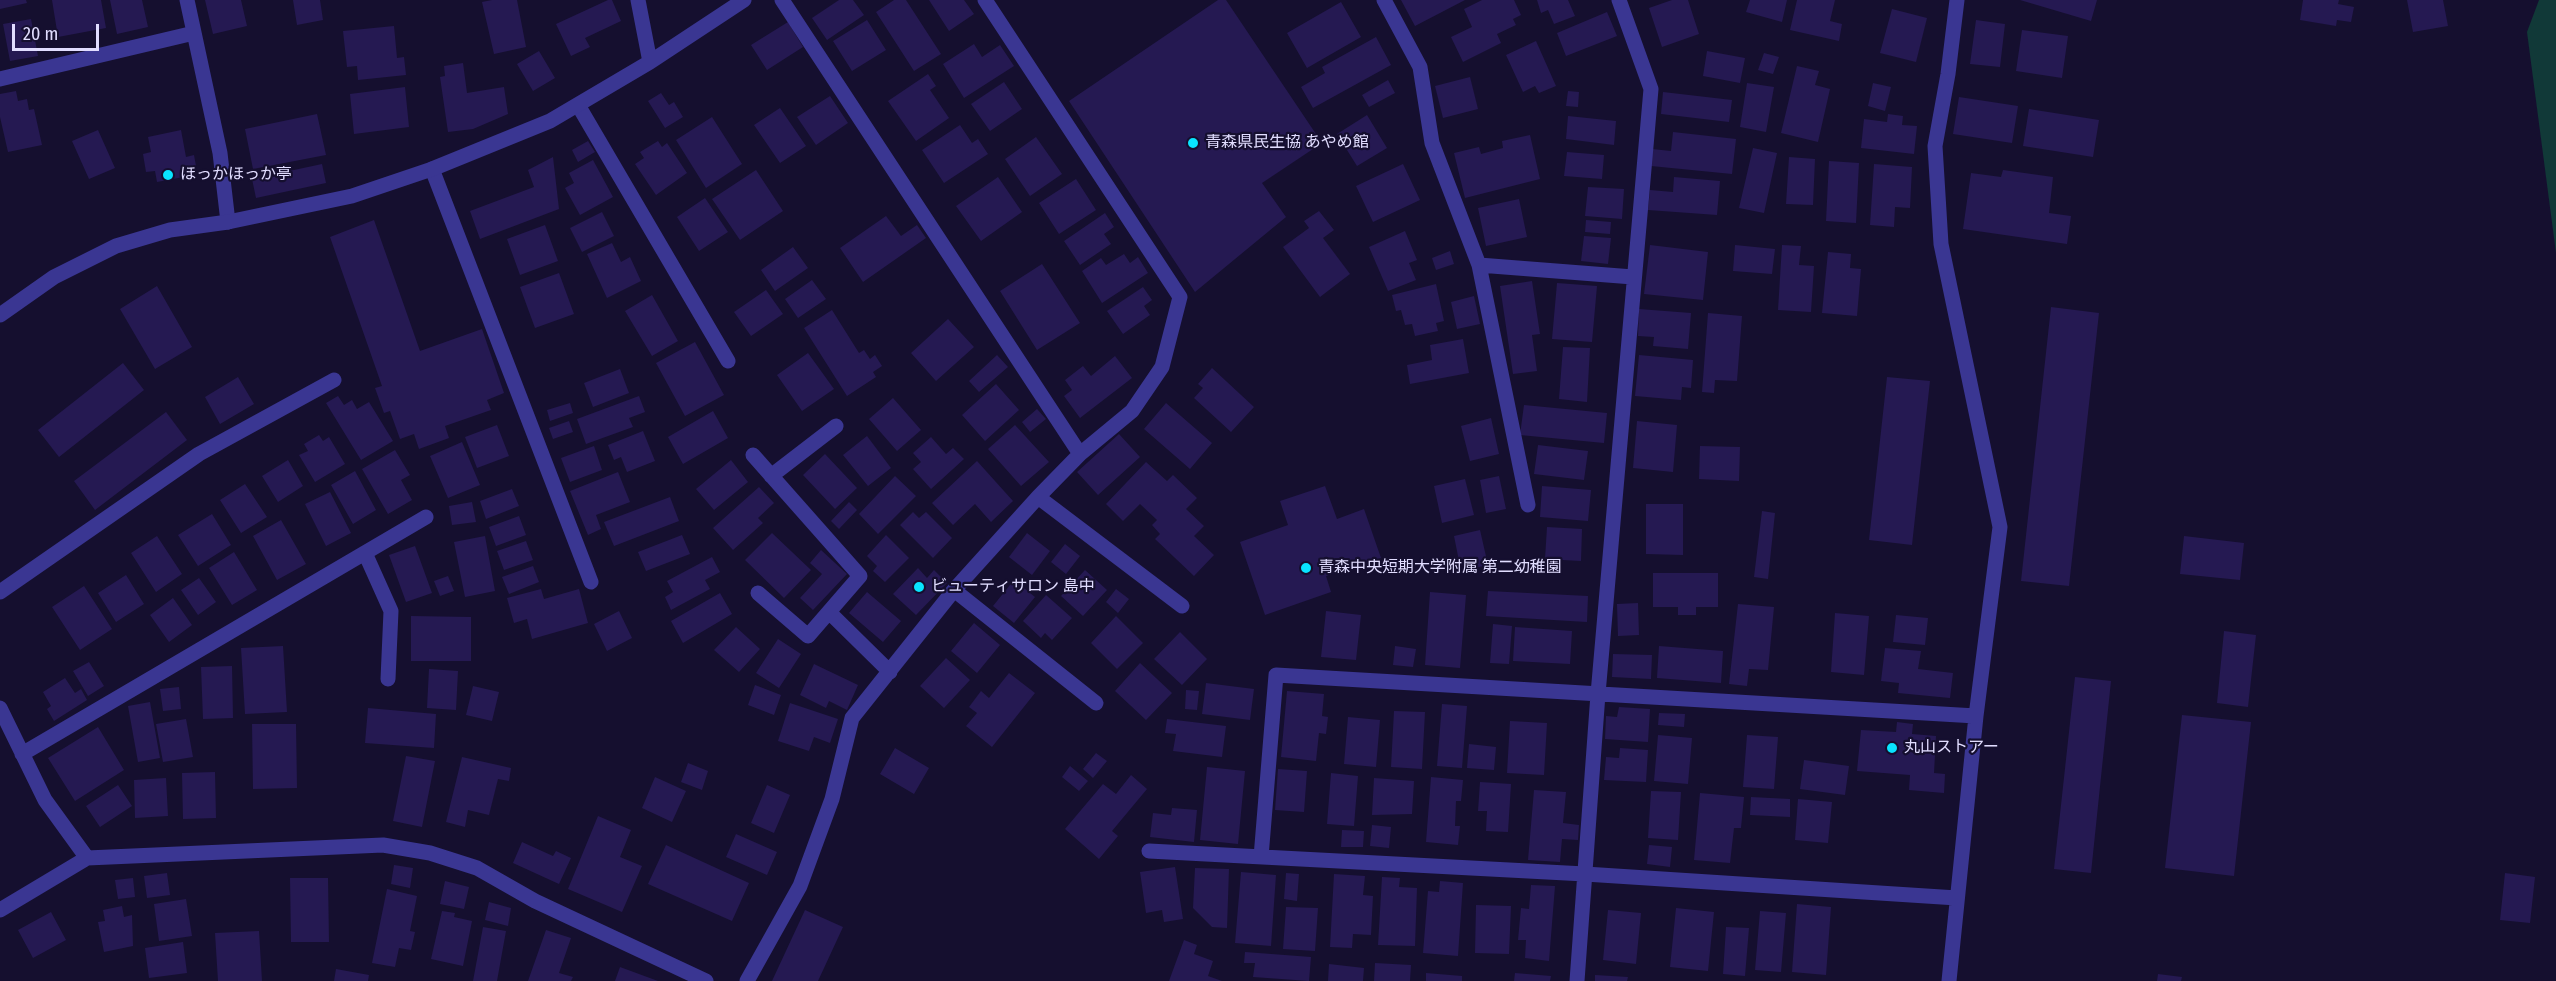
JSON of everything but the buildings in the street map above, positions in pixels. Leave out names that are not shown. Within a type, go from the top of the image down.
[{"type":"street","points":[[187,0],[220,153],[228,222]]},
{"type":"street","points":[[638,0],[650,62]]},
{"type":"street","points":[[0,315],[54,277],[116,246],[170,230],[228,222],[352,196],[432,169],[550,121],[650,62],[744,0]]},
{"type":"street","points":[[782,0],[1080,454]]},
{"type":"street","points":[[747,981],[800,886],[832,799],[852,718],[954,590],[1038,497],[1080,454],[1132,411],[1162,367],[1180,297],[985,0]]},
{"type":"street","points":[[1384,0],[1420,67],[1432,143],[1479,265],[1528,505]]},
{"type":"street","points":[[1577,981],[1598,693],[1651,89],[1619,0]]},
{"type":"street","points":[[1948,981],[1976,716],[2000,527],[1941,244],[1935,146],[1948,74],[1957,0]]},
{"type":"street","points":[[0,79],[195,33]]},
{"type":"street","points":[[578,105],[728,361]]},
{"type":"street","points":[[432,169],[591,582]]},
{"type":"street","points":[[1479,265],[1633,277]]},
{"type":"street","points":[[0,592],[199,454],[334,380]]},
{"type":"street","points":[[771,476],[836,426]]},
{"type":"street","points":[[753,455],[860,576],[808,636],[758,593]]},
{"type":"street","points":[[1038,497],[1182,606]]},
{"type":"street","points":[[22,753],[426,517]]},
{"type":"street","points":[[365,553],[391,611],[388,680]]},
{"type":"street","points":[[954,590],[1096,703]]},
{"type":"street","points":[[829,612],[890,672]]},
{"type":"street","points":[[1261,857],[1276,675],[1976,716]]},
{"type":"street","points":[[0,708],[45,800],[87,858]]},
{"type":"street","points":[[0,910],[87,858],[383,845],[430,853],[477,868],[535,901],[706,981]]},
{"type":"street","points":[[1149,851],[1585,874],[1957,898]]},
{"type":"green space","points":[[2539,0],[2556,0],[2556,253],[2527,32]]},
{"type":"place","name":"青森県民生協 あやめ館","points":[[1193,143]]},
{"type":"place","name":"ほっかほっか亭","points":[[168,175]]},
{"type":"place","name":"青森中央短期大学附属 第二幼稚園","points":[[1306,568]]},
{"type":"place","name":"ビューティサロン 島中","points":[[919,587]]},
{"type":"place","name":"丸山ストアー","points":[[1892,748]]}]
